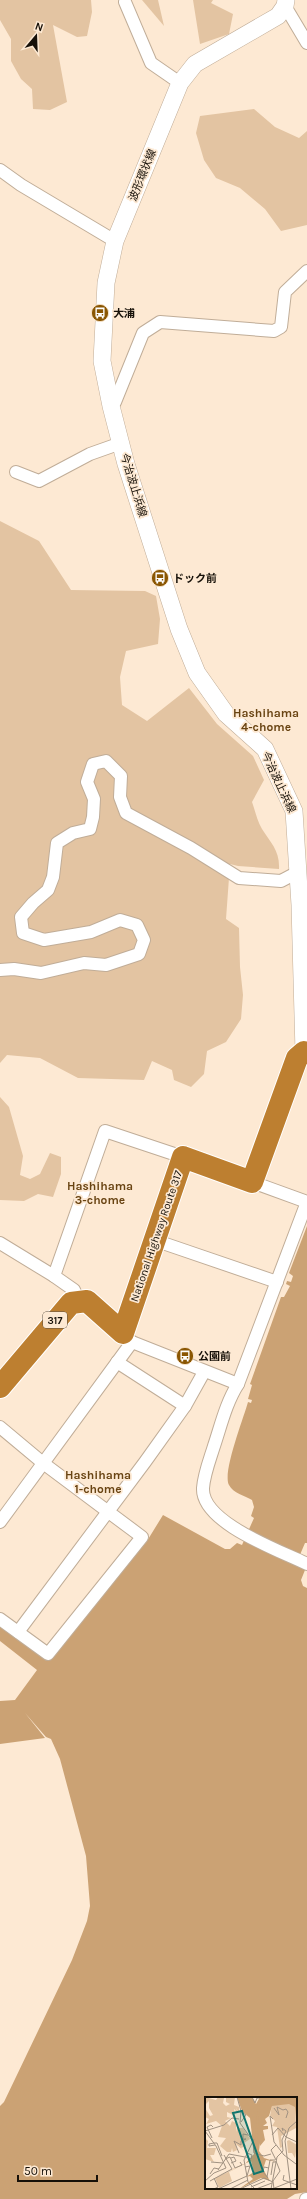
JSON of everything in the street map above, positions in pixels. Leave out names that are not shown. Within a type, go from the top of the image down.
[{"type":"highway","points":[[252,1182],[297,1058],[306,1052]]},
{"type":"highway","name":"National Highway Route 317","points":[[127,1338],[154,1240],[183,1157],[252,1182]]},
{"type":"highway","name":"317","points":[[0,1387],[64,1309],[71,1303],[87,1302],[127,1338]]},
{"type":"main road","name":"波形環状線","points":[[111,406],[102,361],[106,283],[115,241],[180,83],[195,64],[278,16],[285,3]]},
{"type":"main road","name":"今治波止浜線","points":[[111,406],[120,443],[179,628],[197,673],[226,714],[265,749],[294,811],[306,1052]]},
{"type":"street","points":[[125,2],[151,63],[180,83]]},
{"type":"street","points":[[285,3],[307,43]]},
{"type":"street","points":[[0,170],[21,185],[115,241]]},
{"type":"street","points":[[111,406],[115,402],[143,332],[160,322],[274,331],[281,327],[285,292],[307,271]]},
{"type":"street","points":[[16,472],[39,481],[90,454],[120,443]]},
{"type":"street","points":[[0,970],[14,969],[41,973],[84,963],[106,965],[139,954],[144,940],[137,925],[120,920],[91,932],[44,940],[23,933],[21,917],[34,902],[48,890],[53,878],[57,843],[72,833],[90,828],[93,817],[94,799],[87,782],[92,764],[106,761],[121,776],[120,797],[126,813],[191,848],[239,878],[281,881],[298,872]]},
{"type":"street","points":[[54,1276],[105,1131],[183,1157]]},
{"type":"street","points":[[252,1182],[307,1202],[238,1384],[229,1399],[210,1457],[203,1488],[204,1499],[222,1520],[246,1535],[306,1564]]},
{"type":"street","points":[[154,1240],[277,1282]]},
{"type":"street","points":[[0,1243],[74,1290],[79,1302]]},
{"type":"street","points":[[0,1522],[117,1362],[127,1338],[204,1372],[238,1384]]},
{"type":"street","points":[[117,1362],[185,1406]]},
{"type":"street","points":[[18,1632],[109,1512],[185,1406],[204,1372]]},
{"type":"street","points":[[0,1427],[43,1463],[142,1537],[48,1654],[0,1619]]},
{"type":"shaded area","points":[[0,0],[91,0],[92,12],[87,36],[77,37],[53,25],[67,102],[50,110],[33,109],[32,89],[21,79],[11,61],[11,39],[0,20]]},
{"type":"shaded area","points":[[142,0],[158,0],[164,26]]},
{"type":"shaded area","points":[[193,0],[213,0],[211,3],[233,14],[229,34],[200,44]]},
{"type":"shaded area","points":[[254,109],[275,127],[299,138],[307,131],[307,225],[281,231],[265,209],[240,188],[216,178],[204,160],[196,133],[200,116]]},
{"type":"shaded area","points":[[0,521],[39,541],[71,590],[145,591],[156,596],[160,619],[158,644],[126,651],[120,677],[122,705],[147,721],[189,688],[217,724],[253,756],[264,780],[252,802],[260,826],[272,843],[276,852],[279,869],[230,864],[226,919],[239,928],[240,967],[243,995],[241,1019],[226,1042],[207,1051],[204,1074],[191,1087],[174,1080],[172,1070],[152,1061],[144,1080],[78,1078],[40,1058],[7,1055],[0,1063]]},
{"type":"shaded area","points":[[0,1097],[9,1107],[23,1156],[20,1175],[30,1179],[40,1174],[50,1153],[61,1157],[61,1174],[53,1197],[38,1194],[24,1201],[0,1200]]},
{"type":"shaded area","points":[[307,1226],[307,1543],[305,1543],[296,1564],[305,1570],[301,1580],[303,1586],[307,1588],[307,2192],[295,2194],[287,2199],[0,2199],[0,2106],[4,2102],[72,1960],[87,1921],[90,1906],[86,1856],[60,1759],[51,1739],[46,1737],[25,1713],[45,1738],[0,1744],[0,1701],[15,1700],[37,1670],[0,1641],[0,1623],[49,1656],[147,1541],[163,1515],[225,1549],[230,1549],[237,1543],[242,1545],[254,1518],[251,1516],[254,1507],[252,1500],[231,1488],[228,1479],[228,1469],[248,1402],[251,1403],[252,1400],[248,1399],[252,1385],[250,1384],[281,1297],[284,1297],[290,1286],[286,1284],[287,1281],[291,1282],[293,1276],[289,1273]]},
{"type":"place","name":"大浦","points":[[100,313]]},
{"type":"place","name":"ドック前","points":[[160,578]]},
{"type":"place","name":"公園前","points":[[185,1356]]},
{"type":"district","name":"Hashihama 4-chome","points":[[266,720]]},
{"type":"district","name":"Hashihama 3-chome","points":[[100,1193]]},
{"type":"district","name":"Hashihama 1-chome","points":[[98,1482]]}]
